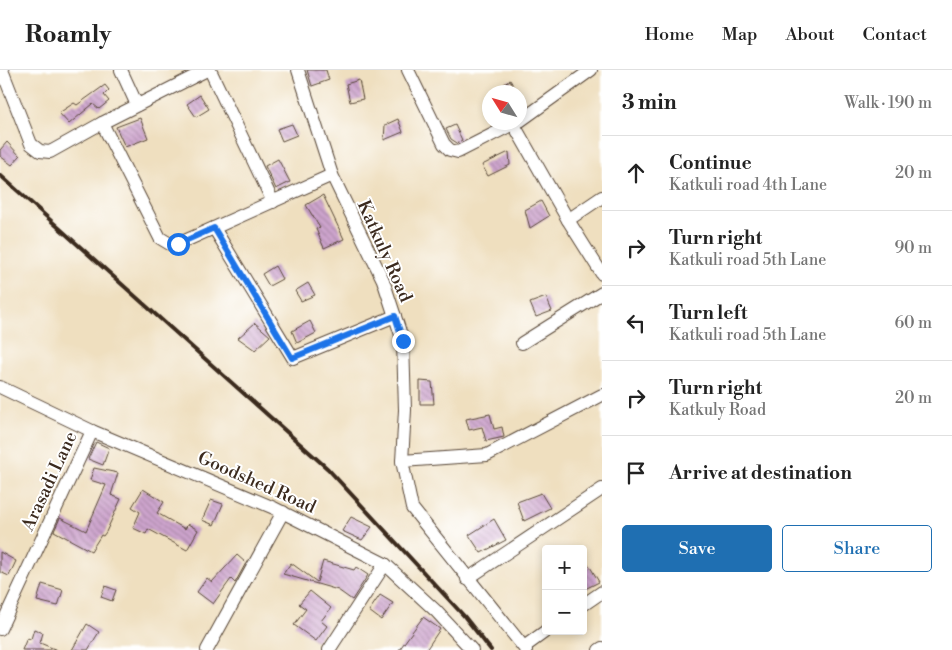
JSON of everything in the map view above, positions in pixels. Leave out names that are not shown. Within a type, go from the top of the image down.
[{"type":"street","points":[[2,70],[31,144],[40,151],[50,152],[102,123],[209,70],[273,202]]},
{"type":"street","points":[[121,70],[137,105]]},
{"type":"street","name":"Katkuly Road","points":[[298,70],[332,175],[383,280],[403,341],[406,410],[402,461],[412,508],[467,579],[525,648]]},
{"type":"street","points":[[408,70],[444,144],[450,150],[458,152],[503,130]]},
{"type":"street","points":[[527,116],[591,70]]},
{"type":"street","points":[[102,123],[160,238],[170,244],[178,244],[332,175]]},
{"type":"street","points":[[521,130],[568,220],[602,274]]},
{"type":"street","points":[[568,220],[602,197]]},
{"type":"street","points":[[214,228],[292,358],[395,316]]},
{"type":"street","points":[[522,343],[602,293]]},
{"type":"street","name":"Goodshed Road","points":[[0,387],[92,430],[283,512],[385,564],[436,610],[472,650]]},
{"type":"street","points":[[402,461],[487,454],[602,395]]},
{"type":"street","name":"Arasadi Lane","points":[[0,629],[92,430]]},
{"type":"street","points":[[467,579],[602,489]]},
{"type":"street","points":[[207,650],[283,512]]},
{"type":"street","points":[[329,650],[385,564]]},
{"type":"street","points":[[587,602],[602,592]]},
{"type":"street","points":[[525,648],[542,634]]},
{"type":"building","points":[[307,70],[326,70],[329,80],[312,86]]},
{"type":"building","points":[[359,80],[363,99],[350,102],[346,84]]},
{"type":"building","points":[[510,80],[513,85],[503,85]]},
{"type":"building","points":[[105,85],[109,90],[104,95],[109,101],[99,109],[93,104],[69,124],[59,113],[74,103],[77,105]]},
{"type":"building","points":[[200,95],[209,109],[196,117],[187,104]]},
{"type":"building","points":[[140,118],[148,138],[125,147],[116,127]]},
{"type":"building","points":[[398,119],[403,132],[384,140],[385,125]]},
{"type":"building","points":[[292,124],[297,135],[282,141],[277,129]]},
{"type":"building","points":[[455,125],[462,140],[457,143],[451,139],[446,129]]},
{"type":"building","points":[[7,142],[20,156],[12,165],[0,156],[0,150]]},
{"type":"building","points":[[509,152],[510,165],[488,176],[482,165]]},
{"type":"building","points":[[278,159],[290,182],[276,189],[265,166]]},
{"type":"building","points":[[323,195],[344,239],[324,248],[316,229],[320,228],[306,205]]},
{"type":"building","points":[[541,201],[549,216],[530,228],[525,210]]},
{"type":"building","points":[[275,266],[282,279],[269,286],[262,274]]},
{"type":"building","points":[[308,283],[315,295],[301,301],[295,291]]},
{"type":"building","points":[[546,297],[552,311],[536,317],[530,303]]},
{"type":"building","points":[[310,321],[316,333],[297,343],[292,331]]},
{"type":"building","points":[[255,323],[270,336],[255,350],[238,338]]},
{"type":"building","points":[[420,381],[432,382],[434,404],[420,404]]},
{"type":"building","points":[[490,414],[494,429],[502,427],[504,437],[486,441],[482,427],[469,430],[466,419]]},
{"type":"building","points":[[96,442],[109,448],[103,465],[88,459]]},
{"type":"building","points":[[94,468],[118,473],[111,495],[121,499],[106,532],[103,536],[101,535],[91,551],[54,531],[60,518],[86,531],[106,485],[90,480]]},
{"type":"building","points":[[143,489],[164,502],[157,513],[185,529],[188,524],[198,530],[187,550],[148,529],[146,534],[133,528],[140,512],[132,507]]},
{"type":"building","points":[[541,493],[550,508],[524,521],[517,502]]},
{"type":"building","points":[[211,500],[223,504],[214,525],[202,520]]},
{"type":"building","points":[[351,517],[372,527],[362,540],[342,531]]},
{"type":"building","points":[[494,519],[506,540],[481,553],[469,535]]},
{"type":"building","points":[[0,552],[16,561],[9,576],[0,572]]},
{"type":"building","points":[[237,555],[246,563],[235,583],[231,579],[213,604],[197,592],[207,578],[212,582]]},
{"type":"building","points":[[323,561],[354,570],[356,567],[368,575],[352,600],[338,590],[283,574],[291,563],[317,582]]},
{"type":"building","points":[[589,565],[599,582],[587,588],[587,566]]},
{"type":"building","points":[[42,584],[63,590],[58,606],[37,601]]},
{"type":"building","points":[[105,586],[116,590],[112,601],[101,597]]},
{"type":"building","points":[[310,591],[331,608],[321,621],[327,626],[316,641],[294,625],[306,609],[299,604]]},
{"type":"building","points":[[380,595],[393,603],[381,620],[369,611]]},
{"type":"building","points":[[423,617],[440,629],[426,650],[399,650]]},
{"type":"building","points":[[87,624],[99,632],[88,650],[72,650]]},
{"type":"building","points":[[34,629],[43,633],[40,643],[57,650],[22,650],[27,638],[31,639]]},
{"type":"railway","points":[[0,175],[328,469],[464,616],[491,650]]},
{"type":"route","points":[[178,244],[214,228],[292,358],[395,316],[403,341]]}]
